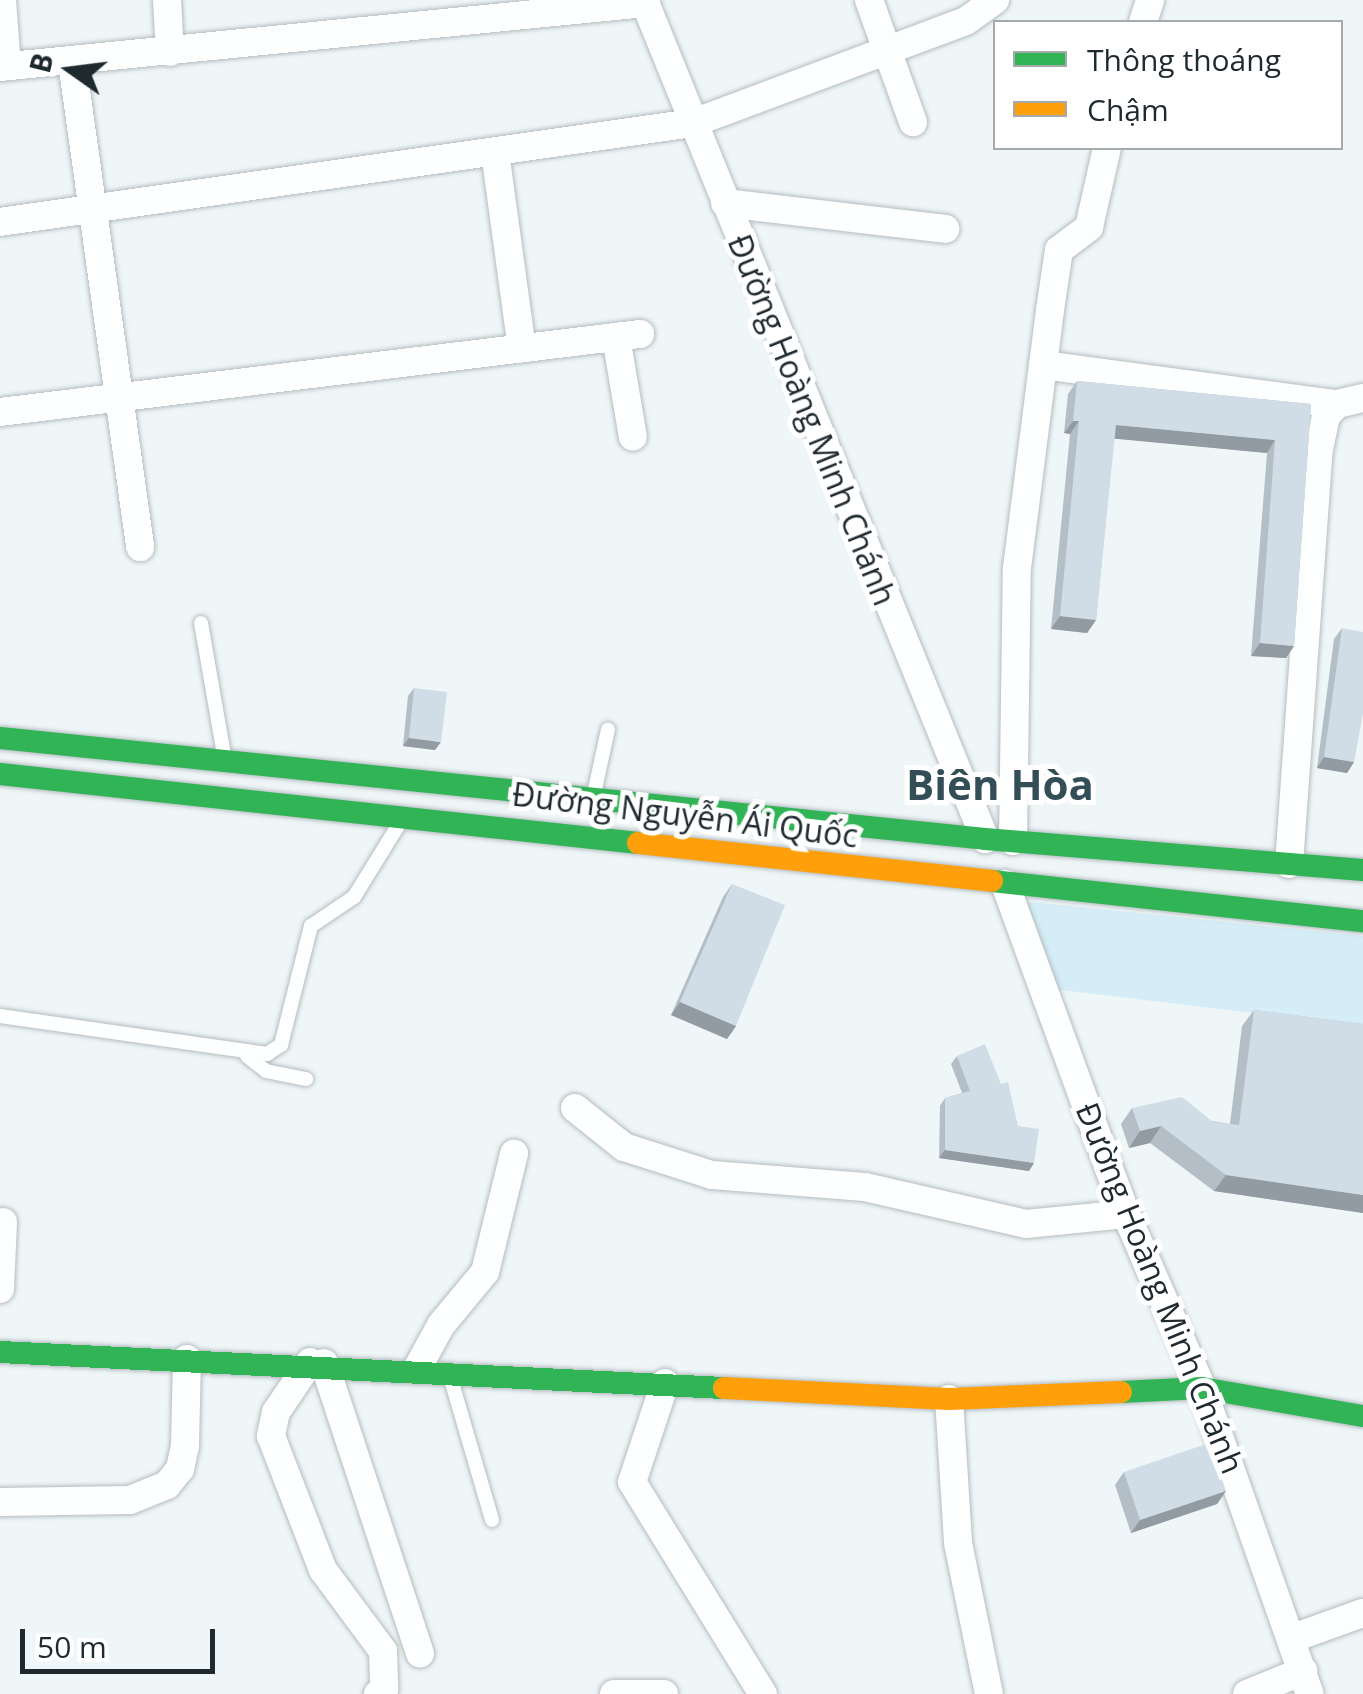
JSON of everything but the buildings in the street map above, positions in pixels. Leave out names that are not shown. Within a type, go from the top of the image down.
[{"type":"main road","name":"Đường Nguyễn Ái Quốc","points":[[0,738],[593,800],[1363,870]]},
{"type":"main road","name":"Đường Nguyễn Ái Quốc","points":[[0,774],[1363,921]]},
{"type":"main road","points":[[999,839],[1005,884]]},
{"type":"main road","points":[[0,1352],[317,1363],[949,1399],[1202,1388],[1363,1416]]},
{"type":"street","points":[[2,0],[3,67],[645,2]]},
{"type":"street","points":[[167,0],[170,52]]},
{"type":"street","points":[[869,0],[914,122]]},
{"type":"street","points":[[0,222],[693,123],[966,21],[996,0]]},
{"type":"street","name":"Đường Hoàng Minh Chánh","points":[[645,2],[725,203],[999,839]]},
{"type":"street","points":[[72,62],[88,210],[140,547]]},
{"type":"street","points":[[999,839],[1017,568],[1059,250],[1089,227],[1107,150]]},
{"type":"street","points":[[495,152],[522,348]]},
{"type":"street","points":[[725,203],[945,228]]},
{"type":"street","points":[[0,412],[628,335],[633,436]]},
{"type":"street","points":[[1043,364],[1350,401]]},
{"type":"street","points":[[1289,864],[1320,449],[1326,416],[1350,401]]},
{"type":"street","name":"Đường Hoàng Minh Chánh","points":[[1005,884],[1126,1214],[1202,1388],[1306,1682]]},
{"type":"street","points":[[575,1108],[624,1146],[712,1174],[865,1187],[1026,1224],[1126,1214]]},
{"type":"street","points":[[417,1368],[441,1324],[485,1272],[514,1154]]},
{"type":"street","points":[[0,1289],[3,1222]]},
{"type":"street","points":[[0,1502],[130,1500],[167,1485],[180,1469],[185,1446],[188,1359]]},
{"type":"street","points":[[317,1363],[420,1654]]},
{"type":"street","points":[[317,1363],[276,1412],[272,1436],[323,1570],[384,1651],[384,1688],[378,1694]]},
{"type":"street","points":[[665,1383],[632,1482],[763,1694]]},
{"type":"street","points":[[949,1399],[958,1544],[989,1694]]},
{"type":"street","points":[[1293,1638],[1363,1613]]},
{"type":"street","points":[[1247,1694],[1306,1682]]},
{"type":"street","points":[[614,1694],[664,1694]]},
{"type":"lane","points":[[201,623],[224,761]]},
{"type":"lane","points":[[593,800],[608,728]]},
{"type":"lane","points":[[0,1016],[247,1056],[267,1054],[282,1045],[301,989],[304,940],[312,926],[354,897],[404,815]]},
{"type":"lane","points":[[247,1056],[266,1072],[306,1079]]},
{"type":"lane","points":[[448,1370],[492,1520]]},
{"type":"shaded area","points":[[1021,901],[1363,936],[1363,1026],[1053,989]]},
{"type":"traffic: fast","points":[[0,738],[985,839],[1363,870]]},
{"type":"traffic: fast","points":[[0,774],[638,843]]},
{"type":"traffic: fast","points":[[992,881],[1363,921]]},
{"type":"traffic: fast","points":[[0,1352],[724,1388]]},
{"type":"traffic: fast","points":[[1121,1392],[1202,1388],[1363,1416]]},
{"type":"traffic: slow","points":[[638,843],[992,881]]},
{"type":"traffic: slow","points":[[724,1388],[949,1399],[1121,1392]]},
{"type":"district","name":"Biên Hòa","points":[[1000,784]]}]
